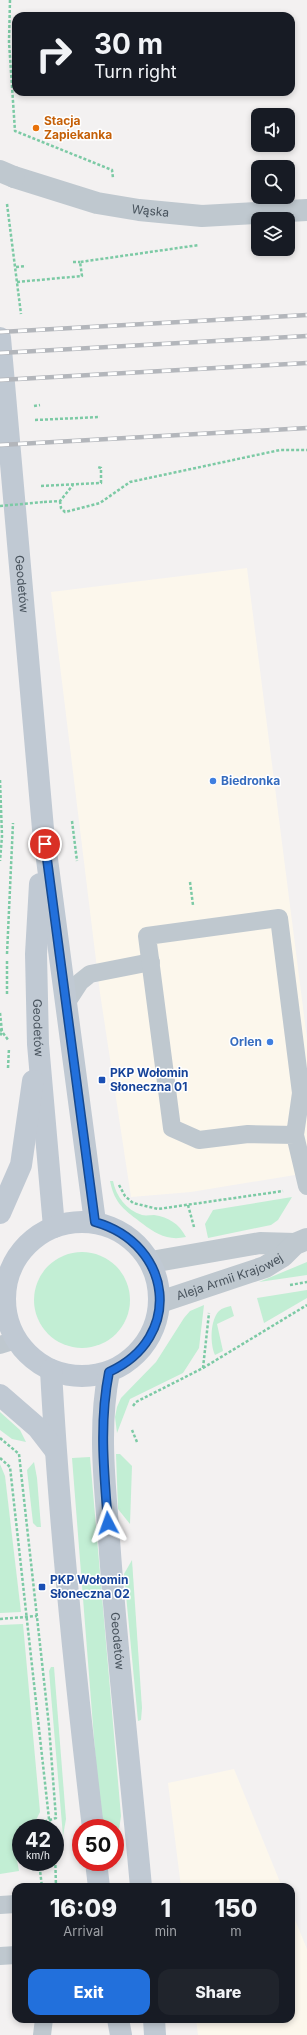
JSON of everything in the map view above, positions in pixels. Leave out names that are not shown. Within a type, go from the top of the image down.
[{"type":"main road","name":"Geodetów","points":[[0,338],[43,829],[65,1005],[95,1222]]},
{"type":"main road","name":"Geodetów","points":[[43,829],[36,954],[38,1044],[54,1227]]},
{"type":"main road","points":[[0,1214],[22,1165],[38,1044]]},
{"type":"main road","points":[[74,1222],[95,1222],[109,1226],[127,1236],[143,1251],[151,1262],[158,1282],[160,1302],[154,1328],[141,1350],[121,1366],[109,1372],[95,1376],[80,1376],[51,1370],[26,1352],[8,1342],[10,1327],[6,1313],[3,1286],[22,1249],[37,1236],[54,1227],[74,1222]]},
{"type":"main road","points":[[51,1370],[55,1450],[68,1607],[92,1819]]},
{"type":"main road","name":"Geodetów","points":[[109,1372],[105,1391],[102,1446],[112,1582],[141,1883]]},
{"type":"main road","points":[[0,1395],[38,1428],[55,1450]]},
{"type":"main road","points":[[97,1871],[99,1883]]},
{"type":"main road","points":[[119,2023],[121,2035]]},
{"type":"main road","points":[[154,2023],[155,2035]]},
{"type":"street","name":"Wąska","points":[[6,181],[97,203],[140,210],[202,216],[307,210]]},
{"type":"street","name":"Aleja Armii Krajowej","points":[[151,1262],[260,1243],[301,1241]]},
{"type":"street","name":"Aleja Armii Krajowej","points":[[160,1302],[210,1284],[265,1267],[283,1256],[301,1241]]},
{"type":"lane","points":[[295,1135],[248,1134],[199,1140],[172,1128],[147,936],[279,918],[301,1093],[295,1135],[307,1186]]},
{"type":"lane","points":[[65,1005],[80,982],[90,974],[151,962]]},
{"type":"lane","points":[[0,1905],[12,1904]]},
{"type":"lane","points":[[0,1956],[12,1955]]},
{"type":"lane","points":[[42,2035],[44,2023]]},
{"type":"path","points":[[10,0],[9,42],[12,86]]},
{"type":"path","points":[[13,96],[15,130],[112,170],[114,184]]},
{"type":"path","points":[[6,181],[21,314]]},
{"type":"path","points":[[73,262],[203,244]]},
{"type":"path","points":[[17,282],[82,276],[80,262]]},
{"type":"path","points":[[16,267],[26,266]]},
{"type":"path","points":[[31,406],[40,405]]},
{"type":"path","points":[[31,420],[100,417]]},
{"type":"path","points":[[60,501],[61,508],[65,512],[100,503],[130,482],[280,450],[307,450]]},
{"type":"path","points":[[36,487],[101,483],[101,468],[98,467]]},
{"type":"path","points":[[0,506],[60,501],[74,484]]},
{"type":"path","points":[[0,780],[2,836],[0,861]]},
{"type":"path","points":[[8,1002],[7,941],[13,821]]},
{"type":"path","points":[[0,1013],[2,1032],[0,1036]]},
{"type":"path","points":[[9,1033],[10,1040]]},
{"type":"path","points":[[118,1181],[125,1196],[133,1203],[158,1209],[285,1190]]},
{"type":"path","points":[[188,1205],[202,1252]]},
{"type":"path","points":[[203,1368],[210,1304],[216,1302],[210,1284]]},
{"type":"path","points":[[131,1408],[136,1402],[203,1368],[307,1304]]},
{"type":"path","points":[[130,1425],[137,1442]]},
{"type":"path","points":[[0,1438],[19,1454],[49,1726],[56,1818],[53,1819]]},
{"type":"path","points":[[0,1458],[10,1467],[28,1618],[48,1819]]},
{"type":"path","points":[[0,1619],[28,1618],[38,1616]]},
{"type":"path","points":[[41,1871],[42,1883]]},
{"type":"path","points":[[56,1871],[56,1883]]},
{"type":"shaded area","points":[[247,568],[307,1039],[307,1173],[191,1192],[131,1197],[100,993],[51,592]]},
{"type":"shaded area","points":[[234,1769],[280,1883],[180,1883],[168,1783]]},
{"type":"shaded area","points":[[295,1920],[307,1949],[307,2035],[198,2035],[196,2023],[295,2023]]},
{"type":"green space","points":[[110,1181],[113,1181],[119,1197],[131,1210],[142,1215],[154,1215],[169,1219],[180,1228],[186,1237],[174,1238],[163,1236],[148,1228],[122,1206],[115,1196]]},
{"type":"green space","points":[[292,1197],[278,1220],[271,1225],[208,1238],[205,1224],[213,1210]]},
{"type":"green space","points":[[82,1252],[100,1255],[116,1266],[127,1282],[130,1300],[127,1318],[116,1334],[100,1345],[82,1348],[64,1345],[48,1334],[37,1318],[34,1300],[37,1282],[48,1266],[64,1255]]},
{"type":"green space","points":[[307,1262],[307,1275],[259,1282]]},
{"type":"green space","points":[[307,1290],[307,1298],[264,1323],[257,1298]]},
{"type":"green space","points":[[204,1305],[199,1348],[183,1373],[130,1399],[117,1433],[115,1417],[121,1398],[156,1362],[190,1311]]},
{"type":"green space","points":[[231,1306],[234,1316],[217,1324],[223,1351],[215,1355],[212,1345],[212,1326],[216,1315],[220,1310]]},
{"type":"green space","points":[[0,1412],[20,1430],[26,1442],[12,1439],[0,1430]]},
{"type":"green space","points":[[116,1454],[120,1454],[132,1466],[130,1524],[118,1509]]},
{"type":"green space","points":[[90,1457],[121,1819],[100,1819],[72,1458]]},
{"type":"green space","points":[[34,1462],[37,1478],[41,1527],[37,1527],[33,1523],[27,1470]]},
{"type":"green space","points":[[0,1464],[5,1476],[21,1612],[0,1613]]},
{"type":"green space","points":[[132,1560],[142,1708],[141,1720],[138,1721],[124,1574]]},
{"type":"green space","points":[[23,1624],[40,1812],[36,1819],[12,1819],[12,1871],[19,1871],[0,1874],[0,1625]]},
{"type":"green space","points":[[51,1667],[54,1667],[66,1819],[64,1830],[64,1819],[62,1819],[49,1671]]},
{"type":"railway","points":[[0,332],[307,315]]},
{"type":"railway","points":[[0,353],[307,336]]},
{"type":"railway","points":[[0,380],[307,363]]},
{"type":"railway","points":[[0,445],[307,428]]},
{"type":"place","name":"Stacja Zapiekanka","points":[[36,128]]},
{"type":"place","name":"Biedronka","points":[[213,781]]},
{"type":"place","name":"Orlen","points":[[270,1042]]},
{"type":"place","name":"PKP Wołomin Słoneczna 01","points":[[102,1080]]},
{"type":"place","name":"PKP Wołomin Słoneczna 02","points":[[42,1587]]},
{"type":"route","points":[[45,844],[65,1005],[88,1159],[95,1222],[122,1232],[133,1240],[143,1251],[151,1262],[158,1282],[160,1302],[154,1328],[141,1350],[132,1359],[109,1372],[105,1391],[102,1446],[108,1523]]}]
